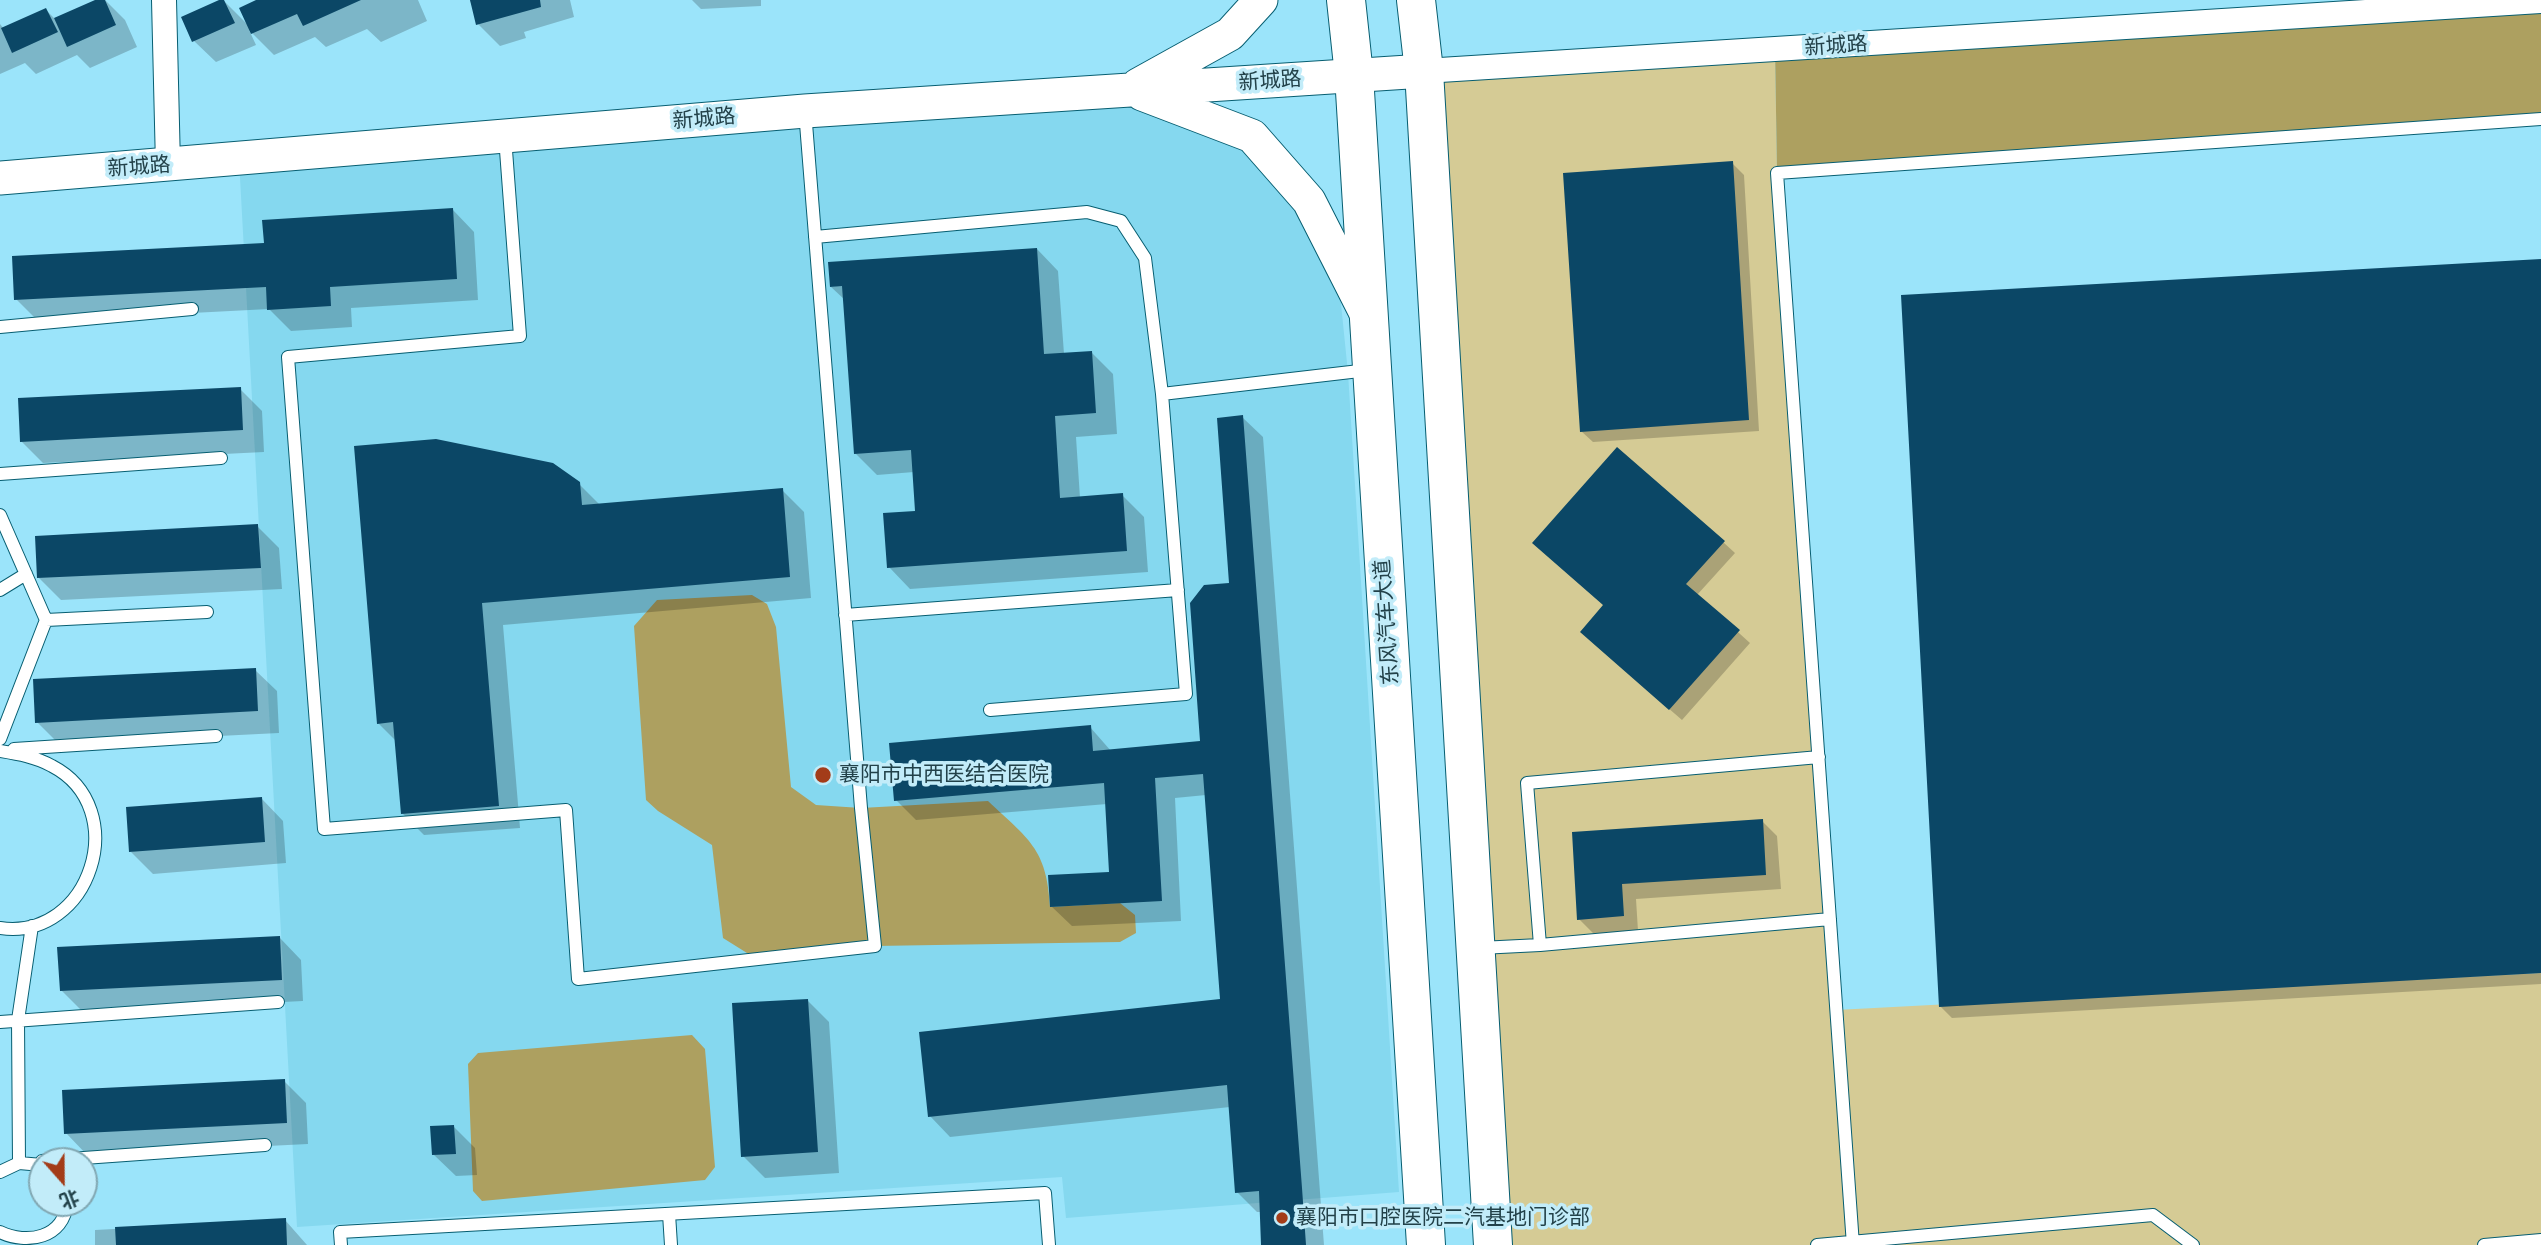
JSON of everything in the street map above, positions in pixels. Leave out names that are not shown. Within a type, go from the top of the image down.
[{"type":"main road","name":"东风汽车大道","points":[[1346,0],[1354,75],[1426,1245]]},
{"type":"main road","points":[[1416,0],[1424,71],[1493,1245]]},
{"type":"street","points":[[164,0],[168,165]]},
{"type":"street","points":[[1130,89],[1230,34],[1261,0]]},
{"type":"street","name":"新城路","points":[[0,178],[806,110],[2541,1]]},
{"type":"street","points":[[1130,89],[1252,136],[1309,201],[1369,319]]},
{"type":"lane","points":[[505,136],[520,336],[288,357],[324,830],[566,810],[578,979],[875,946],[845,615],[806,110]]},
{"type":"lane","points":[[1853,1243],[1777,173],[2541,119]]},
{"type":"lane","points":[[815,237],[1087,212],[1121,221],[1145,258],[1162,394],[1186,694],[990,710]]},
{"type":"lane","points":[[0,327],[192,309]]},
{"type":"lane","points":[[1162,394],[1372,370]]},
{"type":"lane","points":[[0,474],[221,458]]},
{"type":"lane","points":[[0,515],[46,620],[0,740]]},
{"type":"lane","points":[[0,590],[26,574]]},
{"type":"lane","points":[[845,615],[1178,590]]},
{"type":"lane","points":[[46,620],[206,612]]},
{"type":"lane","points":[[0,751],[216,736]]},
{"type":"lane","points":[[0,751],[26,756],[53,766],[75,785],[91,810],[97,838],[93,867],[80,893],[59,914],[32,926],[0,928]]},
{"type":"lane","points":[[1539,945],[1527,783],[1819,757]]},
{"type":"lane","points":[[1476,948],[1539,945],[1830,919]]},
{"type":"lane","points":[[19,1163],[18,1020],[32,926]]},
{"type":"lane","points":[[0,1022],[278,1002]]},
{"type":"lane","points":[[98,1158],[265,1145]]},
{"type":"lane","points":[[0,1163],[28,1163]]},
{"type":"lane","points":[[0,1172],[19,1163]]},
{"type":"lane","points":[[341,1245],[340,1231],[1045,1193],[1049,1245]]},
{"type":"lane","points":[[669,1214],[671,1245]]},
{"type":"lane","points":[[1817,1245],[2153,1215],[2193,1245]]},
{"type":"lane","points":[[0,1232],[12,1240],[38,1241],[60,1225],[62,1217]]},
{"type":"lane","points":[[2484,1245],[2541,1240]]},
{"type":"shaded area","points":[[2541,1],[2541,119],[1777,173],[1775,49]]},
{"type":"shaded area","points":[[1775,49],[1777,173],[1836,1010],[2541,973],[2541,1245],[1493,1245],[1424,71]]},
{"type":"shaded area","name":"襄阳市中西医结合医院","points":[[1130,90],[1252,136],[1336,254],[1348,373],[1399,1192],[1066,1218],[1062,1177],[297,1227],[239,159]]},
{"type":"shaded area","points":[[752,595],[767,604],[776,627],[791,787],[816,805],[861,808],[988,801],[1033,846],[1045,871],[1050,907],[1120,903],[1135,915],[1136,933],[1120,942],[875,946],[791,956],[747,953],[723,938],[712,845],[658,811],[646,800],[634,626],[657,600]]},
{"type":"shaded area","points":[[692,1035],[705,1049],[715,1167],[705,1180],[482,1201],[473,1191],[468,1064],[478,1053]]},
{"type":"building","points":[[95,0],[105,0],[116,25],[67,47],[54,18]]},
{"type":"building","points":[[224,0],[235,23],[192,42],[181,17]]},
{"type":"building","points":[[256,0],[361,0],[303,26],[297,14],[251,34],[239,8]]},
{"type":"building","points":[[470,0],[540,0],[541,7],[476,25]]},
{"type":"building","points":[[46,8],[58,32],[12,53],[1,28]]},
{"type":"building","points":[[1733,161],[1749,420],[1580,432],[1563,173]]},
{"type":"building","points":[[453,208],[457,279],[330,287],[331,306],[267,310],[266,287],[14,300],[12,256],[264,243],[262,220]]},
{"type":"building","points":[[1037,248],[1044,354],[1092,351],[1096,413],[1055,416],[1060,498],[1123,493],[1127,551],[887,568],[883,513],[915,511],[911,450],[854,454],[842,286],[830,287],[828,262]]},
{"type":"building","points":[[2541,259],[2541,973],[1939,1007],[1901,295]]},
{"type":"building","points":[[241,387],[243,430],[20,442],[18,398]]},
{"type":"building","points":[[1243,415],[1306,1245],[1261,1245],[1259,1191],[1235,1193],[1227,1085],[928,1117],[919,1032],[1220,999],[1203,774],[1155,778],[1162,901],[1050,907],[1048,875],[1109,872],[1104,783],[894,801],[889,743],[1091,725],[1093,751],[1200,741],[1190,603],[1204,585],[1229,583],[1217,418]]},
{"type":"building","points":[[436,439],[553,463],[580,482],[582,505],[783,488],[790,577],[482,603],[499,806],[401,814],[393,722],[377,724],[354,446]]},
{"type":"building","points":[[1617,447],[1725,541],[1686,584],[1740,630],[1669,710],[1580,632],[1603,605],[1532,543]]},
{"type":"building","points":[[258,524],[261,568],[37,578],[35,536]]},
{"type":"building","points":[[256,668],[258,711],[35,723],[33,679]]},
{"type":"building","points":[[262,797],[265,842],[129,852],[126,807]]},
{"type":"building","points":[[1763,819],[1766,875],[1622,884],[1624,916],[1577,920],[1572,832]]},
{"type":"building","points":[[280,936],[282,980],[60,991],[57,947]]},
{"type":"building","points":[[808,999],[818,1152],[741,1157],[732,1003]]},
{"type":"building","points":[[285,1079],[287,1123],[64,1134],[62,1090]]},
{"type":"building","points":[[454,1125],[456,1154],[432,1155],[430,1126]]},
{"type":"building","points":[[286,1218],[287,1245],[116,1245],[115,1227]]},
{"type":"place","name":"襄阳市中西医结合医院","points":[[823,775]]},
{"type":"place","name":"襄阳市口腔医院二汽基地门诊部","points":[[1282,1218]]}]
